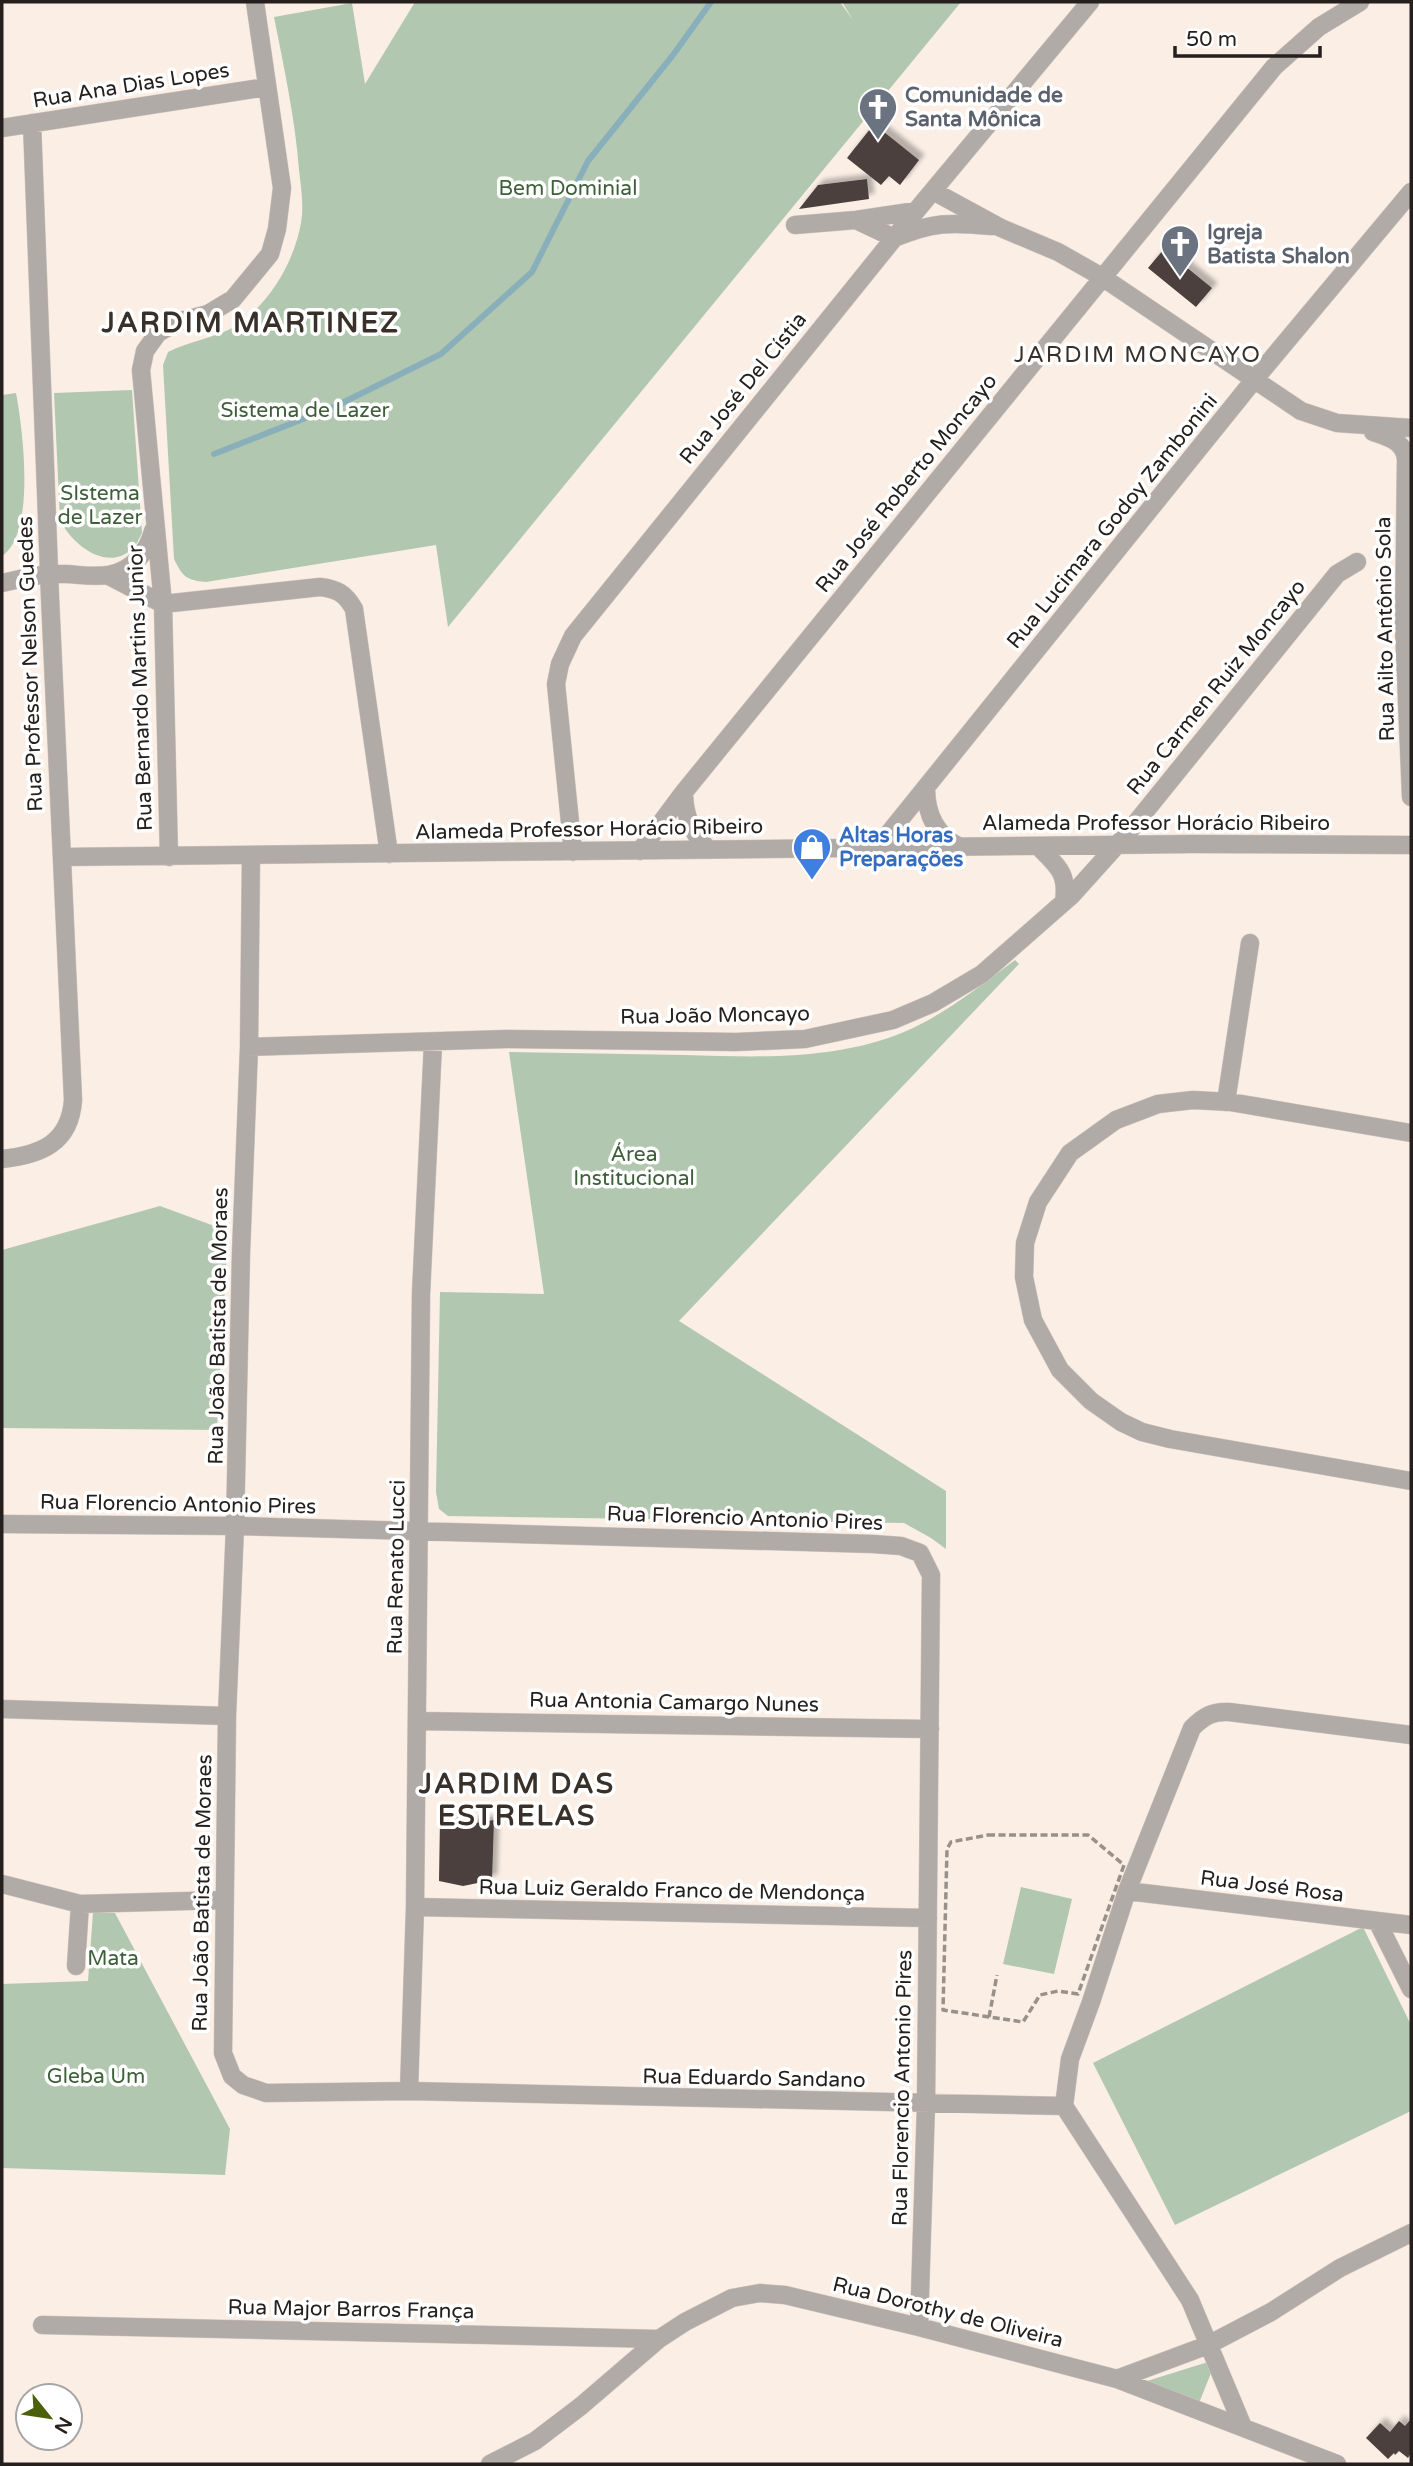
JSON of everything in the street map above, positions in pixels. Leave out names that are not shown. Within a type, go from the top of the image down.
[{"type":"street","name":"Rua Bernardo Martins Junior","points":[[169,857],[163,604],[141,370],[145,351],[158,333],[177,322],[208,314],[233,299],[270,254],[277,229],[282,188],[255,2]]},
{"type":"street","name":"Rua José Del Cístia","points":[[573,852],[556,684],[560,664],[573,636],[916,211],[1090,2]]},
{"type":"street","name":"Rua José Roberto Moncayo","points":[[640,851],[684,792],[1274,67],[1319,27],[1360,2]]},
{"type":"street","name":"Rua Ana Dias Lopes","points":[[2,128],[267,87]]},
{"type":"street","name":"Rua Professor Nelson Guedes","points":[[2,1159],[24,1157],[41,1151],[64,1132],[72,1113],[32,123]]},
{"type":"street","points":[[933,191],[1001,228],[1058,252],[1102,277],[1301,411],[1337,424],[1411,428]]},
{"type":"street","name":"Rua Lucimara Godoy Zambonini","points":[[877,848],[1254,380],[1411,192]]},
{"type":"street","points":[[795,225],[916,211]]},
{"type":"street","points":[[856,220],[894,238],[937,223],[1001,228]]},
{"type":"street","points":[[856,220],[871,241],[874,263]]},
{"type":"street","points":[[1356,426],[1389,437],[1400,444],[1409,455]]},
{"type":"street","name":"Rua Ailto Antônio Sola","points":[[1409,455],[1404,627],[1411,797]]},
{"type":"street","points":[[2,583],[49,574],[109,576],[123,571],[147,549],[155,522]]},
{"type":"street","name":"Rua Carmen Ruiz Moncayo","points":[[1116,845],[1337,574],[1357,562]]},
{"type":"street","points":[[109,576],[163,604],[320,587],[334,589],[347,597],[354,609],[389,854]]},
{"type":"street","points":[[926,788],[926,803],[938,832],[946,840],[960,847]]},
{"type":"street","points":[[684,792],[688,822],[709,850]]},
{"type":"street","name":"Alameda Professor Horácio Ribeiro","points":[[62,857],[1116,845],[1411,845]]},
{"type":"street","name":"Rua João Moncayo","points":[[249,1047],[507,1039],[764,1041],[805,1039],[893,1020],[933,1003],[982,975],[1064,902],[1116,845]]},
{"type":"street","points":[[1038,846],[1062,874],[1066,885],[1064,902]]},
{"type":"street","name":"Rua João Batista de Moraes","points":[[243,2085],[232,2076],[223,2053],[227,1716],[249,1047],[251,856]]},
{"type":"street","points":[[1226,1102],[1251,943]]},
{"type":"street","name":"Rua Renato Lucci","points":[[409,2091],[415,1907],[421,1294],[433,1043]]},
{"type":"street","points":[[1411,1132],[1226,1102],[1193,1100],[1158,1104],[1116,1120],[1070,1153],[1038,1202],[1025,1243],[1024,1277],[1033,1320],[1060,1370],[1091,1401],[1121,1422],[1142,1432],[1183,1441],[1411,1480]]},
{"type":"street","name":"Rua Florencio Antonio Pires","points":[[2,1524],[235,1527],[901,1546],[920,1553],[931,1575],[926,2104],[919,2327]]},
{"type":"street","points":[[2,1709],[227,1716]]},
{"type":"street","points":[[1243,2427],[1190,2300],[1064,2106],[1070,2059],[1127,1892],[1186,1741],[1192,1728],[1203,1717],[1216,1711],[1229,1712],[1411,1735]]},
{"type":"street","name":"Rua Antonia Camargo Nunes","points":[[417,1721],[930,1729]]},
{"type":"street","points":[[2,1884],[80,1904],[224,1900]]},
{"type":"street","name":"Rua José Rosa","points":[[1127,1892],[1411,1925]]},
{"type":"street","points":[[76,1966],[80,1904]]},
{"type":"street","name":"Rua Luiz Geraldo Franco de Mendonça","points":[[415,1907],[928,1918]]},
{"type":"street","points":[[1377,1921],[1411,1989]]},
{"type":"street","name":"Rua Eduardo Sandano","points":[[243,2085],[266,2092],[409,2091],[1064,2106]]},
{"type":"street","points":[[1117,2379],[1208,2345],[1271,2312],[1340,2268],[1411,2232]]},
{"type":"street","name":"Rua Dorothy de Oliveira","points":[[490,2464],[536,2441],[659,2339],[685,2322],[732,2298],[760,2293],[785,2295],[919,2327],[1117,2379],[1338,2464]]},
{"type":"street","name":"Rua Major Barros França","points":[[42,2325],[659,2339]]},
{"type":"path","points":[[988,1835],[1088,1835],[1124,1865],[1077,1994],[1058,1991],[1040,1994],[1023,2022],[989,2017],[943,2010],[947,1849],[951,1842],[988,1835]]},
{"type":"path","points":[[989,2017],[997,1975]]},
{"type":"green space","name":"Bem Dominial","points":[[415,2],[840,2],[853,20],[842,2],[961,2],[448,627],[436,545],[206,582],[186,576],[174,559],[163,365],[168,352],[229,329],[249,316],[279,280],[298,238],[302,203],[297,151],[274,17],[352,3],[365,84]]},
{"type":"green space","name":"SIstema de Lazer","points":[[132,390],[142,533],[134,546],[123,555],[102,557],[82,546],[60,520],[54,393]]},
{"type":"green space","points":[[16,393],[24,455],[23,505],[20,526],[13,544],[2,556],[2,395]]},
{"type":"green space","name":"Área Institucional","points":[[1015,960],[1019,964],[679,1321],[946,1491],[946,1549],[904,1523],[448,1516],[439,1509],[436,1492],[440,1292],[544,1294],[509,1052],[740,1056],[823,1053],[877,1041],[919,1025]]},
{"type":"green space","points":[[160,1206],[228,1231],[217,1430],[2,1428],[2,1250]]},
{"type":"green space","points":[[1021,1887],[1072,1899],[1054,1974],[1003,1964]]},
{"type":"green space","name":"Gleba Um","points":[[93,1913],[115,1913],[230,2129],[225,2175],[2,2168],[2,1984],[88,1981]]},
{"type":"green space","points":[[1363,1927],[1411,2025],[1411,2111],[1175,2225],[1093,2063]]},
{"type":"green space","points":[[1208,2362],[1211,2373],[1199,2403],[1147,2381]]},
{"type":"building","name":"Comunidade de Santa Mônica","points":[[874,124],[919,160],[900,185],[889,176],[881,185],[847,158]]},
{"type":"building","points":[[867,179],[869,199],[799,209],[818,185]]},
{"type":"building","name":"Igreja Batista Shalon","points":[[1164,249],[1212,288],[1196,307],[1148,268]]},
{"type":"building","points":[[440,1820],[464,1825],[494,1820],[492,1880],[463,1886],[439,1881]]},
{"type":"building","points":[[1411,2419],[1411,2453],[1408,2458],[1399,2451],[1388,2459],[1366,2438],[1380,2423],[1390,2432],[1399,2421],[1405,2426]]},
{"type":"waterway","points":[[214,454],[336,406],[441,354],[532,272],[588,161],[673,55],[711,2]]},
{"type":"place","name":"Comunidade de Santa Mônica","points":[[878,141]]},
{"type":"place","name":"Igreja Batista Shalon","points":[[1180,278]]},
{"type":"place","name":"Altas Horas Preparações","points":[[812,881]]},
{"type":"district","name":"JARDIM MARTINEZ","points":[[251,322]]},
{"type":"district","name":"JARDIM MONCAYO","points":[[1138,354]]},
{"type":"district","name":"JARDIM DAS ESTRELAS","points":[[517,1799]]},
{"type":"park label","name":"Sistema de Lazer","points":[[305,410]]},
{"type":"park label","name":"Mata","points":[[113,1958]]}]
